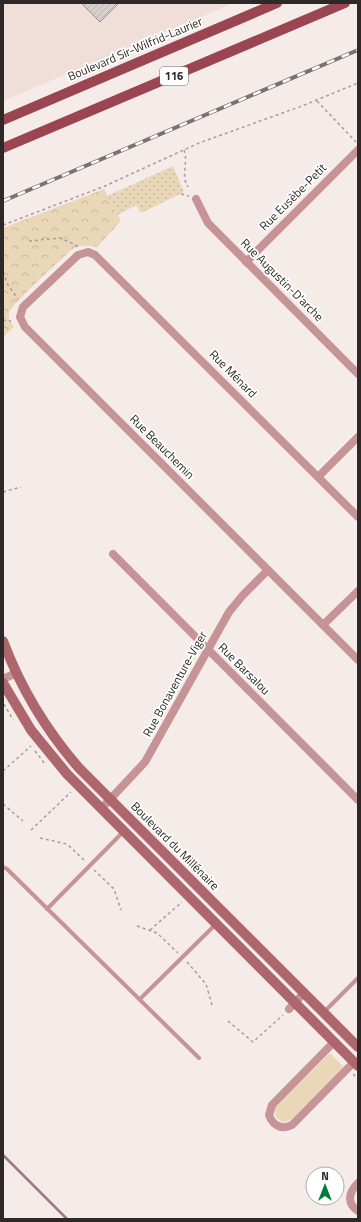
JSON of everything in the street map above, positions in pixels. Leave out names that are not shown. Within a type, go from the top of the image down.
[{"type":"main road","name":"Boulevard Sir-Wilfrid-Laurier","points":[[3,120],[277,3]]},
{"type":"main road","name":"116","points":[[3,148],[345,3]]},
{"type":"street","name":"Rue Eusèbe-Petit","points":[[246,262],[357,146]]},
{"type":"street","name":"Rue Augustin-D'arche","points":[[196,199],[208,223],[358,374]]},
{"type":"street","name":"Rue Ménard","points":[[85,250],[95,255],[110,269],[358,517]]},
{"type":"street","name":"Rue Beauchemin","points":[[85,250],[76,256],[24,306],[20,315],[23,325],[358,660]]},
{"type":"street","points":[[318,477],[358,437]]},
{"type":"street","name":"Rue Barsalou","points":[[113,554],[358,800]]},
{"type":"street","name":"Rue Bonaventure-Viger","points":[[101,808],[145,762],[232,607],[268,570]]},
{"type":"street","points":[[323,625],[358,591]]},
{"type":"street","name":"Boulevard du Millénaire","points":[[3,641],[16,673],[29,699],[53,735],[79,768],[358,1047]]},
{"type":"street","points":[[3,679],[16,673]]},
{"type":"street","points":[[3,683],[23,718],[38,740],[62,768],[216,924],[292,1006],[334,1042],[355,1067],[292,1125],[282,1127],[273,1122],[269,1112],[272,1105],[334,1042]]},
{"type":"street","points":[[292,1006],[304,994]]},
{"type":"street","points":[[358,1184],[352,1191],[350,1198],[352,1206],[358,1211]]},
{"type":"lane","points":[[47,908],[124,831]]},
{"type":"lane","points":[[3,868],[7,869],[199,1058]]},
{"type":"lane","points":[[140,999],[216,924]]},
{"type":"lane","points":[[323,1013],[358,978]]},
{"type":"path","points":[[3,226],[105,186],[208,139],[317,101],[358,82]]},
{"type":"path","points":[[317,101],[357,146]]},
{"type":"path","points":[[184,150],[186,156],[184,175],[188,187]]},
{"type":"path","points":[[29,241],[60,238],[85,250]]},
{"type":"path","points":[[3,272],[8,285],[18,299]]},
{"type":"path","points":[[3,320],[11,321]]},
{"type":"path","points":[[3,492],[21,487]]},
{"type":"path","points":[[3,771],[31,746]]},
{"type":"path","points":[[31,830],[71,792]]},
{"type":"path","points":[[3,804],[22,821]]},
{"type":"path","points":[[150,930],[182,902]]},
{"type":"path","points":[[228,1021],[253,1042],[292,1006]]},
{"type":"path","points":[[355,1067],[358,1079]]},
{"type":"shaded area","points":[[3,3],[234,3],[3,101]]},
{"type":"green space","points":[[173,166],[184,192],[141,213],[136,205],[118,215],[107,196]]},
{"type":"green space","points":[[104,189],[121,221],[97,247],[85,246],[73,249],[38,281],[12,308],[9,313],[9,317],[10,322],[14,327],[3,337],[3,228]]},
{"type":"green space","points":[[330,1053],[343,1066],[341,1069],[292,1119],[286,1122],[278,1119],[275,1113],[275,1108]]},
{"type":"building","points":[[81,3],[119,3],[100,22]]},
{"type":"waterway","points":[[3,1155],[67,1219]]},
{"type":"railway","points":[[3,201],[358,50]]}]
